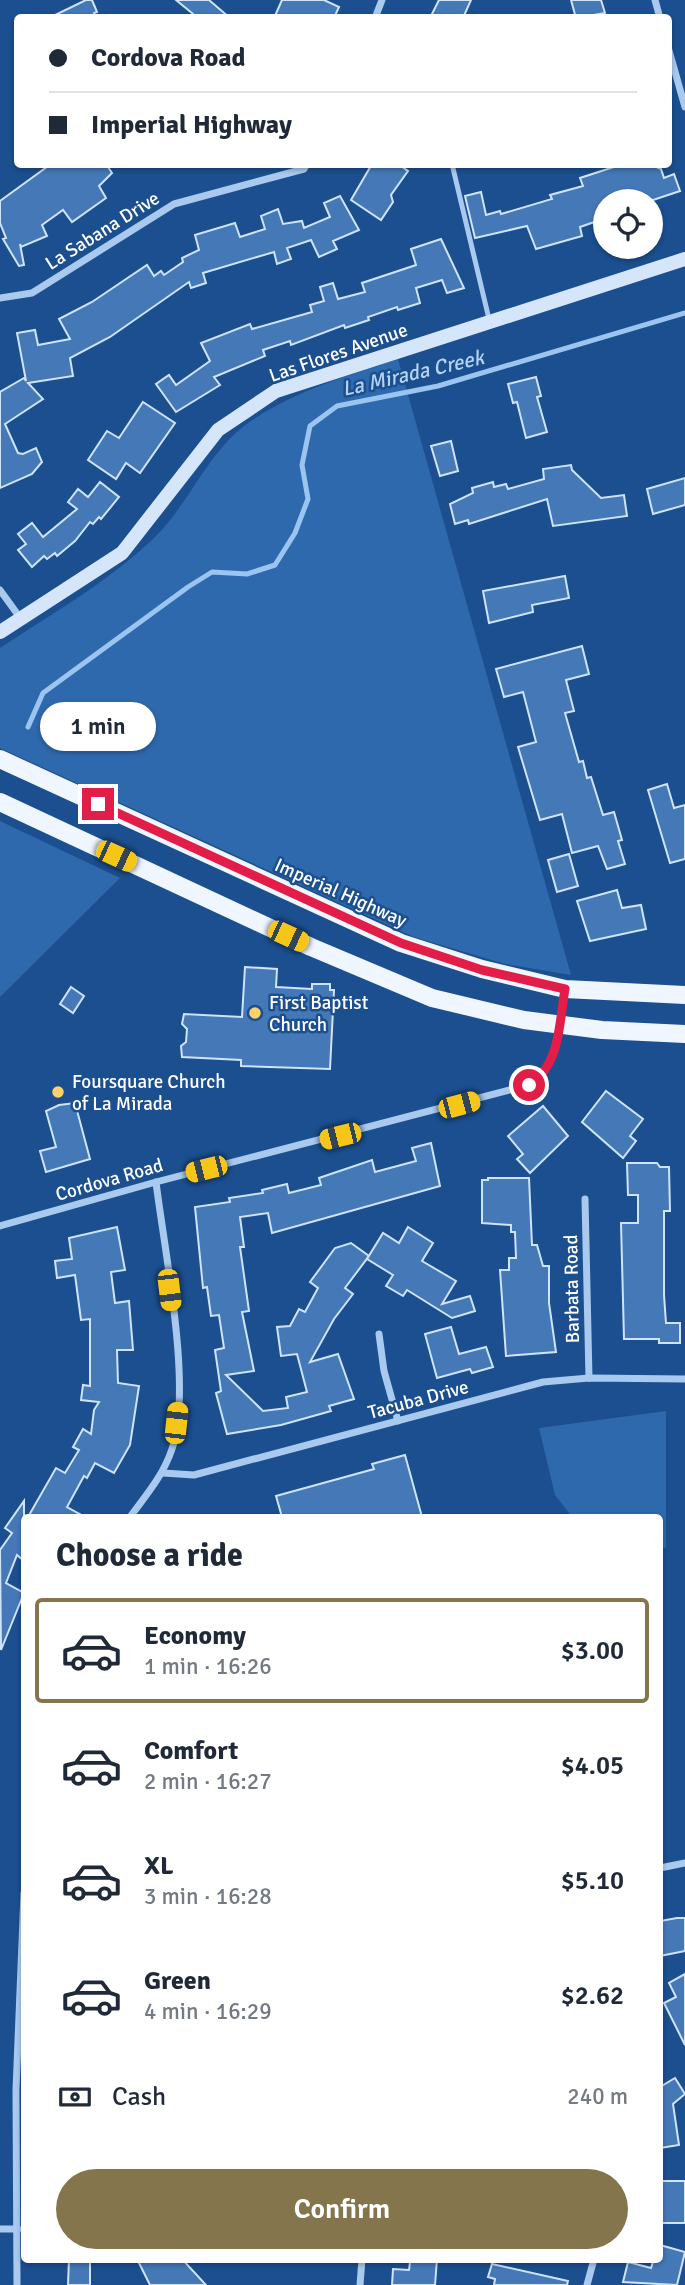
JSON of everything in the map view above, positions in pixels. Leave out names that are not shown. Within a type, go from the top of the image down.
[{"type":"main road","name":"Imperial Highway","points":[[0,759],[401,943],[482,970],[565,989],[685,995]]},
{"type":"main road","points":[[0,802],[402,987],[478,1010],[559,1025],[685,1034]]},
{"type":"street","points":[[672,61],[685,107]]},
{"type":"street","name":"La Sabana Drive","points":[[0,298],[33,293],[174,204],[302,168]]},
{"type":"street","name":"Las Flores Avenue","points":[[0,632],[122,553],[218,430],[276,391],[685,259]]},
{"type":"street","points":[[0,590],[21,619]]},
{"type":"street","name":"Cordova Road","points":[[0,1226],[156,1182],[529,1085],[547,1069],[554,1052],[565,989]]},
{"type":"street","points":[[132,1514],[163,1474],[173,1446],[178,1400],[176,1344],[156,1182]]},
{"type":"street","name":"Barbata Road","points":[[585,1199],[589,1378]]},
{"type":"street","points":[[379,1334],[384,1371],[398,1421]]},
{"type":"street","name":"Tacuba Drive","points":[[163,1474],[194,1475],[543,1382],[589,1378],[685,1379]]},
{"type":"street","points":[[663,1867],[685,1863]]},
{"type":"street","points":[[17,2285],[16,2090],[21,1971]]},
{"type":"street","points":[[0,2229],[18,2229]]},
{"type":"street","points":[[360,2285],[362,2263]]},
{"type":"street","points":[[587,2285],[593,2263]]},
{"type":"lane","points":[[453,168],[489,322]]},
{"type":"shaded area","points":[[398,359],[571,975],[505,964],[414,937],[0,748],[0,648],[120,568],[156,536],[223,446],[251,421],[303,393]]},
{"type":"shaded area","points":[[0,821],[120,878],[0,997]]},
{"type":"shaded area","points":[[666,1411],[666,1548],[663,1548],[663,1514],[570,1514],[555,1495],[539,1428]]},
{"type":"building","points":[[86,0],[92,0],[97,12],[94,14],[57,14]]},
{"type":"building","points":[[176,0],[209,0],[225,14],[193,14]]},
{"type":"building","points":[[282,0],[324,0],[339,7],[336,14],[276,14]]},
{"type":"building","points":[[439,0],[471,0],[465,14],[432,14]]},
{"type":"building","points":[[571,0],[601,0],[605,13],[599,14],[575,14]]},
{"type":"building","points":[[45,168],[109,168],[112,173],[99,186],[106,198],[72,222],[63,210],[42,225],[47,236],[21,247],[20,244],[24,265],[19,266],[3,239],[6,238],[0,223],[0,201]]},
{"type":"building","points":[[370,168],[404,168],[408,171],[391,195],[393,202],[381,220],[351,200]]},
{"type":"building","points":[[611,168],[659,168],[664,178],[674,174],[680,191],[663,197],[663,189],[593,189],[593,222],[580,227],[582,236],[536,249],[527,226],[475,238],[465,196],[481,192],[486,215],[500,211],[501,214],[552,199],[550,195],[583,186],[580,178]]},
{"type":"building","points":[[340,196],[359,230],[333,241],[337,249],[319,257],[311,240],[287,248],[291,259],[277,264],[274,252],[203,273],[206,283],[191,288],[189,282],[110,337],[70,358],[73,376],[28,383],[43,399],[5,424],[18,453],[23,454],[36,448],[42,462],[32,474],[0,488],[0,392],[24,378],[26,381],[17,333],[35,330],[38,345],[70,339],[59,319],[92,302],[147,265],[154,276],[161,271],[164,275],[183,262],[182,258],[199,250],[195,235],[235,223],[240,237],[265,229],[261,216],[278,209],[283,224],[302,221],[304,228],[330,217],[324,203]]},
{"type":"building","points":[[441,239],[464,288],[447,293],[442,280],[416,288],[420,303],[398,310],[397,307],[368,317],[369,320],[345,328],[344,325],[291,345],[290,341],[263,350],[265,356],[214,377],[220,385],[176,412],[156,384],[169,375],[176,385],[210,361],[201,343],[250,324],[252,329],[312,312],[310,305],[324,301],[320,287],[333,283],[338,299],[365,292],[362,283],[416,265],[411,249]]},
{"type":"building","points":[[536,377],[541,396],[537,397],[547,432],[526,438],[517,402],[513,403],[508,384]]},
{"type":"building","points":[[143,402],[175,423],[140,473],[126,463],[116,479],[88,460],[107,431],[119,438]]},
{"type":"building","points":[[451,441],[458,471],[440,476],[431,446]]},
{"type":"building","points":[[571,465],[572,470],[601,498],[624,495],[627,516],[553,526],[547,499],[469,524],[468,520],[455,524],[450,504],[473,493],[472,488],[493,482],[494,487],[506,484],[508,489],[544,479],[543,469]]},
{"type":"building","points":[[685,478],[685,505],[653,514],[647,489]]},
{"type":"building","points":[[100,482],[119,497],[101,519],[99,517],[93,524],[90,522],[75,541],[57,556],[55,553],[47,559],[44,556],[32,567],[18,550],[26,544],[18,534],[32,523],[43,537],[77,509],[68,502],[78,489],[88,497]]},
{"type":"building","points":[[565,576],[569,598],[532,605],[533,612],[489,623],[483,591]]},
{"type":"building","points":[[582,646],[589,674],[566,680],[574,711],[565,713],[579,762],[583,761],[587,778],[591,777],[603,815],[614,812],[622,840],[618,841],[625,864],[607,869],[598,846],[572,853],[562,814],[540,820],[518,747],[536,742],[523,692],[504,697],[496,669]]},
{"type":"building","points":[[667,784],[674,808],[685,805],[685,859],[670,863],[648,790]]},
{"type":"building","points":[[569,854],[578,886],[557,892],[548,860]]},
{"type":"building","points":[[617,890],[622,908],[641,905],[646,929],[590,941],[577,901]]},
{"type":"building","points":[[245,967],[277,969],[276,987],[312,989],[312,984],[330,984],[330,990],[334,990],[330,1069],[241,1066],[241,1060],[182,1057],[181,1046],[186,1042],[187,1029],[182,1024],[184,1014],[242,1017]]},
{"type":"building","points":[[71,987],[84,996],[73,1013],[60,1004]]},
{"type":"building","points":[[606,1091],[643,1119],[630,1136],[636,1141],[623,1158],[582,1122]]},
{"type":"building","points":[[75,1103],[90,1159],[46,1172],[40,1151],[56,1147],[46,1111],[59,1105]]},
{"type":"building","points":[[543,1106],[568,1136],[530,1173],[517,1159],[523,1154],[508,1136]]},
{"type":"building","points":[[431,1143],[440,1186],[272,1233],[268,1213],[240,1217],[244,1247],[240,1247],[249,1311],[242,1312],[254,1371],[226,1375],[263,1411],[288,1408],[286,1397],[307,1392],[297,1354],[281,1356],[277,1327],[290,1326],[299,1309],[305,1312],[318,1288],[310,1282],[335,1248],[351,1243],[369,1256],[345,1288],[353,1294],[334,1319],[310,1362],[338,1354],[354,1399],[329,1406],[331,1411],[281,1425],[227,1434],[216,1393],[221,1391],[215,1350],[224,1348],[219,1315],[211,1316],[207,1287],[203,1288],[195,1207],[230,1202],[229,1198],[263,1193],[262,1190],[287,1184],[289,1193],[321,1185],[319,1178],[372,1160],[375,1172],[416,1161],[412,1148]]},
{"type":"building","points":[[627,1163],[657,1163],[660,1167],[669,1167],[670,1211],[664,1211],[664,1295],[666,1323],[680,1323],[680,1343],[659,1343],[659,1339],[624,1339],[621,1223],[638,1223],[638,1195],[628,1195]]},
{"type":"building","points":[[529,1178],[532,1245],[537,1245],[543,1266],[549,1266],[549,1303],[556,1352],[506,1356],[500,1270],[509,1270],[509,1258],[516,1258],[515,1232],[511,1232],[511,1225],[482,1223],[482,1180]]},
{"type":"building","points":[[117,1227],[125,1270],[111,1272],[115,1303],[129,1301],[133,1350],[117,1350],[118,1383],[139,1386],[130,1445],[114,1473],[95,1463],[87,1478],[84,1476],[67,1507],[80,1514],[30,1514],[56,1468],[65,1473],[79,1450],[73,1447],[83,1429],[91,1434],[94,1410],[99,1402],[81,1400],[83,1385],[90,1386],[90,1319],[81,1320],[75,1275],[57,1278],[55,1261],[72,1259],[69,1238]]},
{"type":"building","points":[[408,1227],[433,1243],[422,1261],[456,1281],[442,1304],[470,1296],[475,1311],[452,1318],[407,1290],[403,1296],[386,1286],[393,1275],[367,1259],[383,1233],[399,1243]]},
{"type":"building","points":[[451,1327],[459,1354],[486,1347],[493,1367],[472,1373],[470,1369],[437,1378],[425,1334]]},
{"type":"building","points":[[405,1455],[421,1514],[281,1514],[276,1496],[374,1469],[372,1464]]},
{"type":"building","points":[[24,1501],[24,1514],[21,1514],[21,1558],[17,1555],[6,1583],[21,1591],[21,1600],[1,1650],[0,1550],[12,1533],[5,1528]]},
{"type":"building","points":[[685,1918],[685,1951],[663,1955],[663,1920]]},
{"type":"building","points":[[685,1974],[685,2045],[664,2003],[676,1997],[669,1983]]},
{"type":"building","points":[[675,2078],[685,2094],[673,2104],[679,2145],[663,2148],[663,2085]]},
{"type":"building","points":[[663,2181],[685,2181],[685,2223],[663,2223]]},
{"type":"building","points":[[663,2246],[685,2252],[677,2285],[623,2282],[628,2263],[651,2268],[653,2263],[663,2263]]},
{"type":"building","points":[[69,2263],[90,2263],[90,2285],[68,2285]]},
{"type":"building","points":[[139,2263],[186,2263],[206,2285],[150,2285]]},
{"type":"building","points":[[410,2263],[437,2263],[435,2285],[392,2285],[393,2269],[409,2270]]},
{"type":"building","points":[[492,2264],[568,2281],[567,2285],[494,2285],[495,2279],[488,2277]]},
{"type":"waterway","name":"La Mirada Creek","points":[[28,727],[43,693],[188,587],[212,572],[247,574],[275,565],[295,533],[308,499],[302,465],[310,426],[337,406],[438,386],[685,313]]},
{"type":"place","name":"First Baptist Church","points":[[255,1013]]},
{"type":"place","name":"Foursquare Church of La Mirada","points":[[58,1092]]},
{"type":"route","points":[[98,804],[401,943],[482,970],[565,989],[554,1052],[547,1069],[538,1080],[529,1085]]}]
